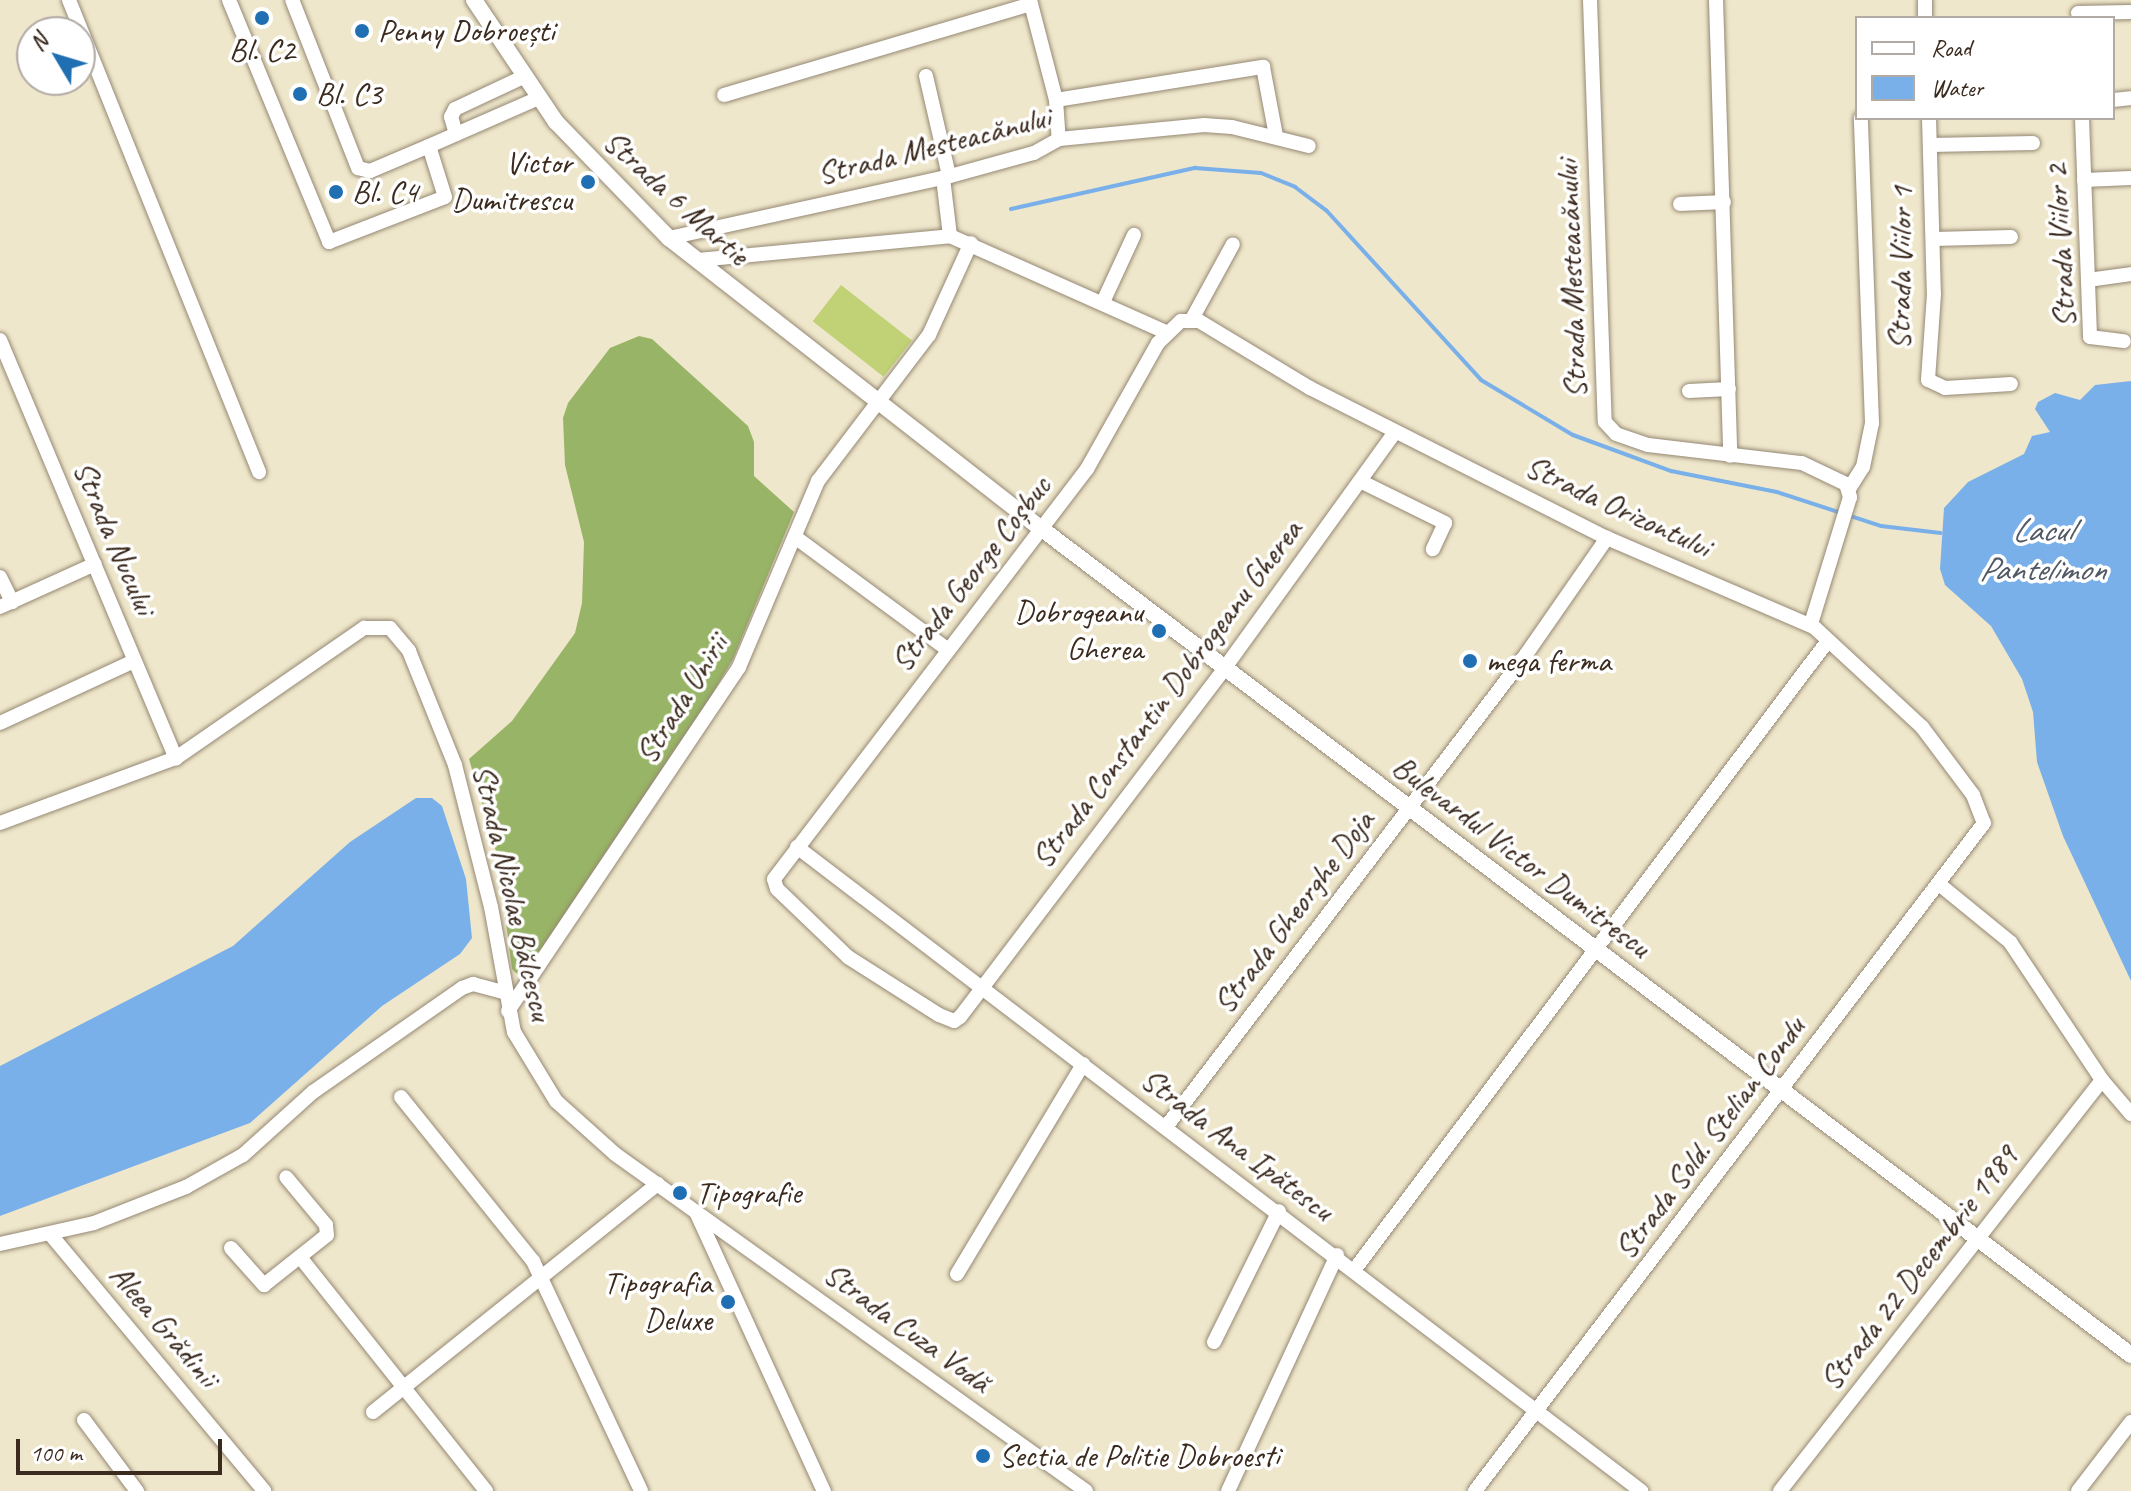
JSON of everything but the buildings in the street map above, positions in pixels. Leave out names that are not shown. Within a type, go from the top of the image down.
[{"type":"street","points":[[69,0],[259,472]]},
{"type":"street","points":[[229,0],[329,242],[445,197],[429,146]]},
{"type":"street","points":[[292,0],[358,168],[370,171],[539,98]]},
{"type":"street","name":"Strada 6 Martie","points":[[474,0],[523,77],[579,149],[669,238],[878,402]]},
{"type":"street","name":"Strada Mesteacănului","points":[[1590,0],[1605,422],[1616,434],[1648,445],[1819,468],[1850,493]]},
{"type":"street","points":[[1716,0],[1730,456]]},
{"type":"street","points":[[724,95],[1030,2],[1056,100],[1059,139]]},
{"type":"street","points":[[2078,10],[2131,12]]},
{"type":"street","points":[[1056,100],[1263,67],[1276,136]]},
{"type":"street","points":[[926,76],[946,177],[950,236]]},
{"type":"street","points":[[456,134],[451,117],[455,109],[523,77]]},
{"type":"street","points":[[1811,624],[1850,493],[1866,458],[1872,423],[1861,120]]},
{"type":"street","name":"Strada Viilor 1","points":[[1929,120],[1934,239],[1928,380],[1945,388],[2011,384]]},
{"type":"street","name":"Strada Viilor 2","points":[[2082,120],[2090,337],[2124,341]]},
{"type":"street","name":"Strada Mesteacănului","points":[[669,238],[946,177],[1034,153],[1059,139],[1074,142],[1204,125],[1276,136],[1309,146]]},
{"type":"street","name":"Strada Viilor 2","points":[[1930,145],[2033,143]]},
{"type":"street","points":[[2084,180],[2131,178]]},
{"type":"street","points":[[1680,204],[1724,202]]},
{"type":"street","points":[[1103,302],[1134,235]]},
{"type":"street","points":[[698,260],[950,236],[1170,329],[1192,319],[1233,244]]},
{"type":"street","name":"Strada Viilor 2","points":[[1934,239],[2011,237]]},
{"type":"street","name":"Strada Unirii","points":[[508,1011],[731,680],[828,464],[929,335],[971,243]]},
{"type":"street","points":[[2088,280],[2131,274]]},
{"type":"street","name":"Strada Orizontului","points":[[1192,319],[1395,432],[1607,538],[1811,624],[1827,642],[1907,711],[1985,816]]},
{"type":"street","name":"Strada George Coșbuc","points":[[983,989],[960,1017],[948,1020],[840,951],[774,884],[797,847],[1103,445],[1170,329]]},
{"type":"street","name":"Strada Nucului","points":[[0,340],[176,758]]},
{"type":"street","points":[[1689,391],[1729,389]]},
{"type":"street","name":"Bulevardul Victor Dumitrescu","points":[[878,402],[2131,1355]]},
{"type":"street","name":"Strada Constantin Dobrogeanu Gherea","points":[[983,989],[1225,668],[1395,432]]},
{"type":"street","points":[[1360,481],[1445,523],[1433,549]]},
{"type":"street","points":[[795,537],[948,650]]},
{"type":"street","name":"Strada Gheorghe Doja","points":[[1166,1127],[1409,808],[1607,538]]},
{"type":"street","points":[[0,577],[6,604],[95,564]]},
{"type":"street","name":"Strada Nicolae Bălcescu","points":[[0,823],[176,758],[364,628],[390,628],[409,651],[455,765],[491,907],[503,992],[522,1050],[556,1101],[586,1132],[695,1210]]},
{"type":"street","points":[[1355,1269],[1827,642]]},
{"type":"street","points":[[0,723],[134,661]]},
{"type":"street","name":"Strada Sold. Stelian Condu","points":[[1475,1491],[1939,884],[1985,816]]},
{"type":"street","name":"Strada Ana Ipătescu","points":[[797,847],[1337,1255],[1641,1491]]},
{"type":"street","points":[[1939,884],[2010,942],[2102,1080],[2131,1114]]},
{"type":"street","points":[[0,1244],[51,1235],[152,1202],[222,1169],[313,1092],[462,988],[473,984],[503,992]]},
{"type":"street","points":[[957,1274],[1083,1064]]},
{"type":"street","name":"Strada 22 Decembrie 1989","points":[[1780,1491],[2102,1080]]},
{"type":"street","points":[[401,1097],[542,1277],[641,1491]]},
{"type":"street","points":[[231,1248],[261,1285],[329,1232],[286,1177]]},
{"type":"street","points":[[373,1412],[658,1184]]},
{"type":"street","points":[[695,1210],[824,1491]]},
{"type":"street","name":"Strada Cuza Vodă","points":[[695,1210],[1086,1491]]},
{"type":"street","points":[[1214,1342],[1279,1211]]},
{"type":"street","name":"Aleea Grădinii","points":[[51,1235],[264,1491]]},
{"type":"street","points":[[1228,1491],[1337,1255]]},
{"type":"street","points":[[300,1257],[486,1491]]},
{"type":"street","points":[[84,1420],[137,1491]]},
{"type":"street","points":[[2078,1491],[2131,1422]]},
{"type":"green space","points":[[841,285],[912,340],[884,377],[813,321]]},
{"type":"green space","points":[[639,336],[652,339],[748,426],[754,442],[754,476],[794,512],[733,659],[710,698],[526,972],[519,976],[512,969],[497,855],[469,759],[512,721],[575,633],[582,603],[584,542],[565,465],[563,418],[568,403],[610,348]]},
{"type":"water","name":"Lacul Pantelimon","points":[[2131,381],[2131,981],[2063,836],[2037,762],[2033,712],[2022,679],[1991,626],[1945,585],[1940,569],[1944,508],[1968,482],[2024,454],[2032,436],[2050,432],[2035,409],[2038,402],[2055,393],[2080,400],[2095,385]]},
{"type":"water","points":[[416,798],[432,798],[442,806],[466,879],[472,938],[460,954],[382,1006],[250,1123],[0,1216],[0,1066],[233,946],[350,842]]},
{"type":"waterway","points":[[1011,209],[1195,168],[1261,173],[1295,187],[1326,210],[1481,380],[1573,435],[1671,471],[1777,492],[1881,526],[1941,533]]},
{"type":"place","name":"Bl. C2","points":[[262,18]]},
{"type":"place","name":"Penny Dobroești","points":[[362,31]]},
{"type":"place","name":"Bl. C3","points":[[300,94]]},
{"type":"place","name":"Victor Dumitrescu","points":[[588,182]]},
{"type":"place","name":"Bl. C4","points":[[336,192]]},
{"type":"place","name":"Dobrogeanu Gherea","points":[[1159,631]]},
{"type":"place","name":"mega ferma","points":[[1470,661]]},
{"type":"place","name":"Tipografie","points":[[680,1193]]},
{"type":"place","name":"Tipografia Deluxe","points":[[728,1302]]},
{"type":"place","name":"Sectia de Politie Dobroesti","points":[[983,1456]]}]
